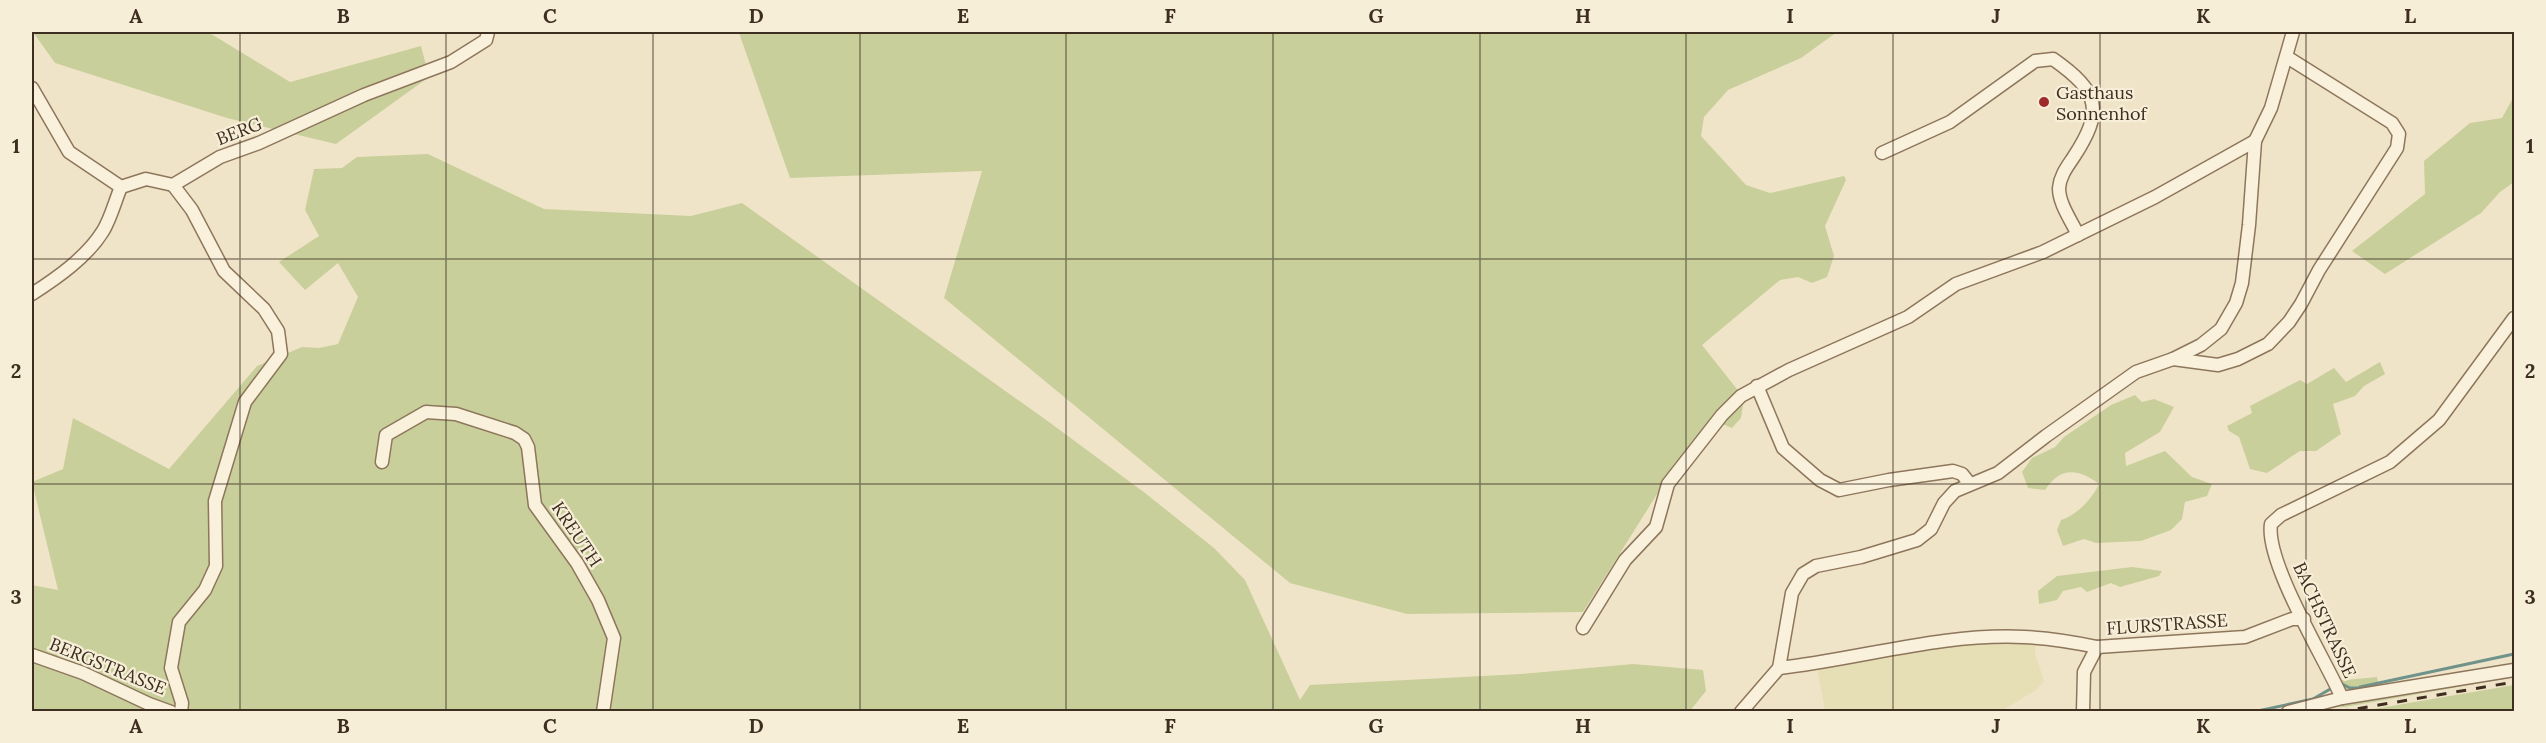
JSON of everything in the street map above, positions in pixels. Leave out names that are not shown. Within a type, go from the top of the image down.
[{"type":"street","name":"BERG","points":[[173,185],[220,157],[259,143],[364,95],[451,62],[486,40],[488,32]]},
{"type":"street","points":[[1741,711],[1779,668],[1792,593],[1803,574],[1816,566],[1860,557],[1917,540],[1935,522],[1947,498],[1970,484],[2006,469],[2046,436],[2136,372],[2173,359],[2211,338],[2226,322],[2236,303],[2242,283],[2255,141],[2271,108],[2293,32]]},
{"type":"street","points":[[2173,359],[2218,365],[2238,359],[2268,344],[2289,322],[2301,304],[2346,227],[2397,148],[2399,134],[2392,123],[2287,57]]},
{"type":"street","points":[[1882,153],[1950,122],[2035,61],[2053,59],[2078,79],[2090,96],[2093,109],[2092,124],[2086,138],[2060,182],[2061,198],[2078,235]]},
{"type":"street","points":[[32,88],[69,152],[121,186],[146,179],[173,185]]},
{"type":"street","points":[[1583,628],[1625,560],[1656,527],[1668,484],[1722,415],[1741,396],[1789,370],[1908,317],[1956,284],[2043,252],[2078,235],[2200,174],[2255,141]]},
{"type":"street","name":"BERGSTRASSE","points":[[173,185],[192,210],[224,271],[264,309],[278,331],[281,354],[245,402],[215,501],[216,566],[205,590],[179,622],[171,668],[182,703],[180,711]]},
{"type":"street","points":[[32,294],[90,248],[104,230],[121,186]]},
{"type":"street","name":"BACHSTRASSE","points":[[2342,698],[2283,578],[2271,539],[2271,524],[2280,515],[2390,462],[2439,420],[2514,318]]},
{"type":"street","points":[[1757,386],[1782,448],[1830,487],[1845,490],[1889,480],[1953,471],[1962,474],[1970,484]]},
{"type":"street","name":"KREUTH","points":[[382,462],[386,435],[426,412],[456,414],[515,433],[524,439],[528,447],[535,506],[577,563],[598,600],[614,638],[603,711]]},
{"type":"street","name":"FLURSTRASSE","points":[[2083,711],[2084,672],[2097,647],[2245,637],[2292,619],[2304,619]]},
{"type":"street","points":[[1779,668],[1908,646],[1985,638],[2033,638],[2097,647]]},
{"type":"street","name":"BERGSTRASSE","points":[[32,655],[83,673],[149,704],[171,711]]},
{"type":"street","points":[[2288,711],[2342,698],[2514,670]]},
{"type":"shaded area","points":[[2036,641],[2035,654],[2044,681],[2036,690],[2001,711],[1825,711],[1817,666],[1948,644]]},
{"type":"green space","points":[[33,32],[208,32],[290,82],[421,46],[429,77],[336,144],[227,118],[55,63]]},
{"type":"green space","points":[[736,32],[1837,32],[1801,58],[1728,90],[1704,117],[1701,136],[1746,185],[1770,193],[1844,176],[1846,180],[1825,226],[1834,256],[1827,277],[1812,283],[1798,277],[1780,280],[1702,345],[1744,398],[1741,418],[1732,428],[1720,423],[1671,472],[1583,612],[1407,614],[1290,583],[944,298],[982,171],[790,178],[739,33]]},
{"type":"green space","points":[[2514,96],[2514,182],[2500,192],[2481,213],[2385,274],[2352,251],[2425,194],[2424,161],[2470,123],[2502,118]]},
{"type":"green space","points":[[428,154],[544,209],[691,216],[742,203],[1049,422],[1145,493],[1214,548],[1245,580],[1300,700],[1310,685],[1521,674],[1633,664],[1703,670],[1706,691],[1689,712],[32,711],[32,585],[58,590],[32,482],[63,469],[73,418],[169,469],[257,366],[302,347],[319,348],[338,344],[358,297],[338,263],[305,290],[279,262],[319,236],[305,210],[314,169],[342,168],[357,157]]},
{"type":"green space","points":[[2380,362],[2385,374],[2364,386],[2355,396],[2333,404],[2341,434],[2316,451],[2300,451],[2267,473],[2250,469],[2239,437],[2229,431],[2227,426],[2252,413],[2250,406],[2300,380],[2307,384],[2334,368],[2346,382]]},
{"type":"green space","points":[[2135,395],[2142,402],[2154,399],[2174,407],[2160,432],[2125,453],[2126,466],[2165,451],[2192,477],[2212,484],[2207,496],[2185,502],[2182,519],[2171,530],[2141,541],[2096,543],[2084,539],[2063,546],[2057,530],[2061,520],[2083,506],[2099,484],[2084,475],[2070,472],[2057,477],[2045,490],[2028,488],[2022,472],[2032,458],[2055,447],[2064,437],[2111,405]]},
{"type":"green space","points":[[2132,567],[2162,571],[2159,576],[2120,587],[2111,583],[2087,592],[2081,587],[2063,591],[2057,600],[2039,604],[2038,591],[2057,576]]},
{"type":"green space","points":[[2514,670],[2514,677],[2345,707],[2306,708],[2342,698],[2335,681],[2377,677],[2380,691]]},
{"type":"green space","points":[[2514,685],[2514,709],[2503,711],[2362,711]]},
{"type":"waterway","points":[[2360,687],[2514,654]]},
{"type":"waterway","points":[[2342,684],[2350,688],[2361,688]]},
{"type":"waterway","points":[[2253,712],[2313,699],[2332,688]]},
{"type":"railway","points":[[2338,712],[2514,682]]},
{"type":"place","name":"Gasthaus Sonnenhof","points":[[2044,102]]}]
